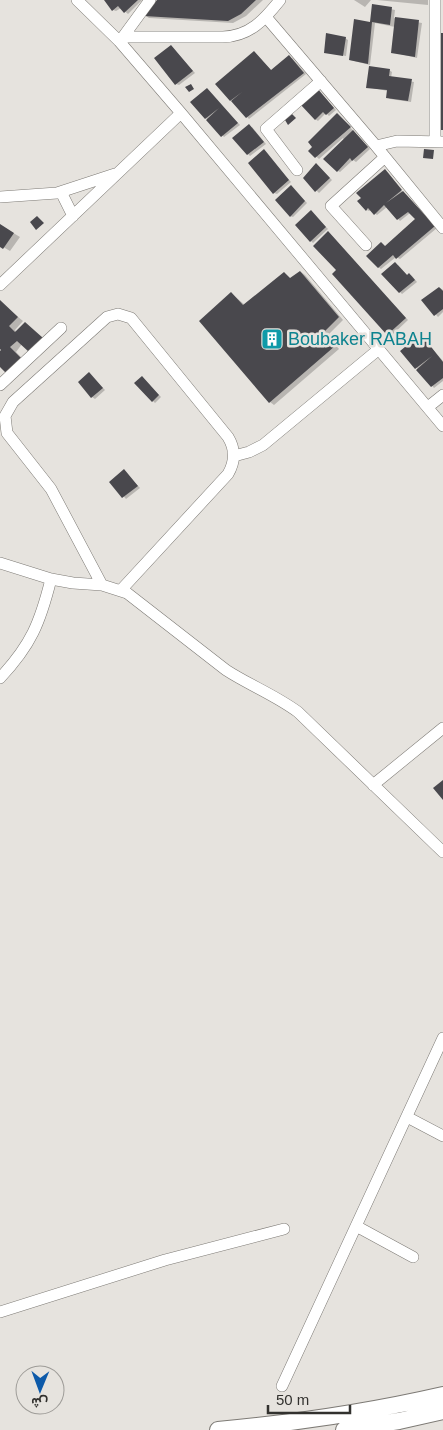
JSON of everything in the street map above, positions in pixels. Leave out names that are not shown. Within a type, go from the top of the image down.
[{"type":"highway","points":[[218,1430],[298,1422],[395,1406],[443,1395]]},
{"type":"highway","points":[[344,1430],[399,1421],[443,1411]]},
{"type":"street","points":[[77,0],[121,39],[443,426]]},
{"type":"street","points":[[121,39],[150,0]]},
{"type":"street","points":[[376,146],[397,141],[439,142],[435,0]]},
{"type":"street","points":[[121,39],[230,37],[253,29],[266,17],[274,2]]},
{"type":"street","points":[[266,17],[443,228]]},
{"type":"street","points":[[298,170],[266,129],[321,81]]},
{"type":"street","points":[[0,285],[181,113]]},
{"type":"street","points":[[366,245],[331,206],[385,157]]},
{"type":"street","points":[[0,197],[61,192],[119,172]]},
{"type":"street","points":[[61,192],[73,216]]},
{"type":"street","points":[[102,585],[51,489],[8,433],[5,416],[13,402],[107,317],[114,314],[123,314],[131,318],[228,437],[234,449],[234,456],[228,474],[121,590]]},
{"type":"street","points":[[0,385],[61,328]]},
{"type":"street","points":[[234,456],[249,452],[263,445],[379,349]]},
{"type":"street","points":[[428,407],[443,395]]},
{"type":"street","points":[[0,564],[50,579],[102,585],[121,590],[133,596],[226,670],[298,712],[443,852]]},
{"type":"street","points":[[0,678],[14,664],[31,639],[43,612],[50,579]]},
{"type":"street","points":[[374,786],[443,728]]},
{"type":"street","points":[[282,1386],[443,1038]]},
{"type":"street","points":[[407,1117],[443,1136]]},
{"type":"street","points":[[356,1226],[413,1257]]},
{"type":"street","points":[[0,1312],[165,1260],[284,1229]]},
{"type":"building","points":[[104,0],[138,0],[124,13],[118,6],[112,11]]},
{"type":"building","points":[[157,0],[256,0],[241,14],[228,21],[144,16]]},
{"type":"building","points":[[372,4],[392,7],[390,25],[372,22],[368,64],[349,60],[354,19],[370,22]]},
{"type":"building","points":[[395,17],[419,20],[415,57],[391,53]]},
{"type":"building","points":[[326,33],[346,37],[343,56],[324,53]]},
{"type":"building","points":[[441,33],[443,33],[443,130],[441,130]]},
{"type":"building","points":[[171,45],[193,71],[175,85],[154,58]]},
{"type":"building","points":[[254,51],[271,70],[289,55],[304,73],[246,118],[231,101],[242,92],[230,101],[215,84]]},
{"type":"building","points":[[369,66],[390,69],[389,76],[412,79],[408,101],[386,98],[387,90],[366,88]]},
{"type":"building","points":[[191,84],[194,89],[189,92],[185,87]]},
{"type":"building","points":[[207,88],[238,123],[221,137],[206,120],[219,108],[205,119],[190,102]]},
{"type":"building","points":[[317,88],[334,108],[326,115],[323,112],[315,120],[300,104]]},
{"type":"building","points":[[337,113],[351,127],[315,158],[308,151],[312,147],[308,142]]},
{"type":"building","points":[[292,114],[296,118],[288,125],[285,120]]},
{"type":"building","points":[[249,124],[264,142],[247,155],[232,138]]},
{"type":"building","points":[[353,130],[368,147],[352,161],[350,158],[337,172],[323,159]]},
{"type":"building","points":[[264,149],[289,180],[273,194],[248,163]]},
{"type":"building","points":[[424,149],[434,150],[433,159],[423,158]]},
{"type":"building","points":[[316,163],[330,178],[315,192],[303,178]]},
{"type":"building","points":[[385,169],[402,190],[386,203],[403,191],[435,226],[396,259],[393,255],[378,268],[366,256],[381,242],[385,246],[415,219],[408,212],[397,220],[384,205],[374,215],[368,208],[366,211],[357,201],[361,198],[356,193]]},
{"type":"building","points":[[291,185],[305,201],[290,217],[275,200]]},
{"type":"building","points":[[311,210],[326,227],[310,242],[295,225]]},
{"type":"building","points":[[37,216],[44,223],[36,230],[30,222]]},
{"type":"building","points":[[0,224],[14,233],[3,249],[0,247]]},
{"type":"building","points":[[328,231],[406,318],[387,335],[332,274],[336,270],[313,246]]},
{"type":"building","points":[[395,262],[407,275],[409,273],[415,280],[399,293],[381,274]]},
{"type":"building","name":"Boubaker RABAH","points":[[300,271],[339,317],[324,332],[335,346],[269,403],[199,321],[231,292],[243,305],[284,272],[290,278]]},
{"type":"building","points":[[439,287],[443,291],[443,309],[434,316],[421,300]]},
{"type":"building","points":[[0,300],[18,317],[9,326],[15,332],[25,322],[43,338],[29,352],[17,341],[10,347],[23,360],[7,374],[0,367]]},
{"type":"building","points":[[421,334],[443,362],[443,378],[431,387],[416,370],[432,356],[415,369],[400,351]]},
{"type":"building","points":[[89,372],[103,388],[91,398],[78,382]]},
{"type":"building","points":[[142,376],[159,395],[152,402],[134,383]]},
{"type":"building","points":[[124,469],[138,486],[122,498],[109,482]]},
{"type":"building","points":[[443,780],[443,800],[433,788]]},
{"type":"place","name":"Boubaker RABAH","points":[[272,339]]}]
